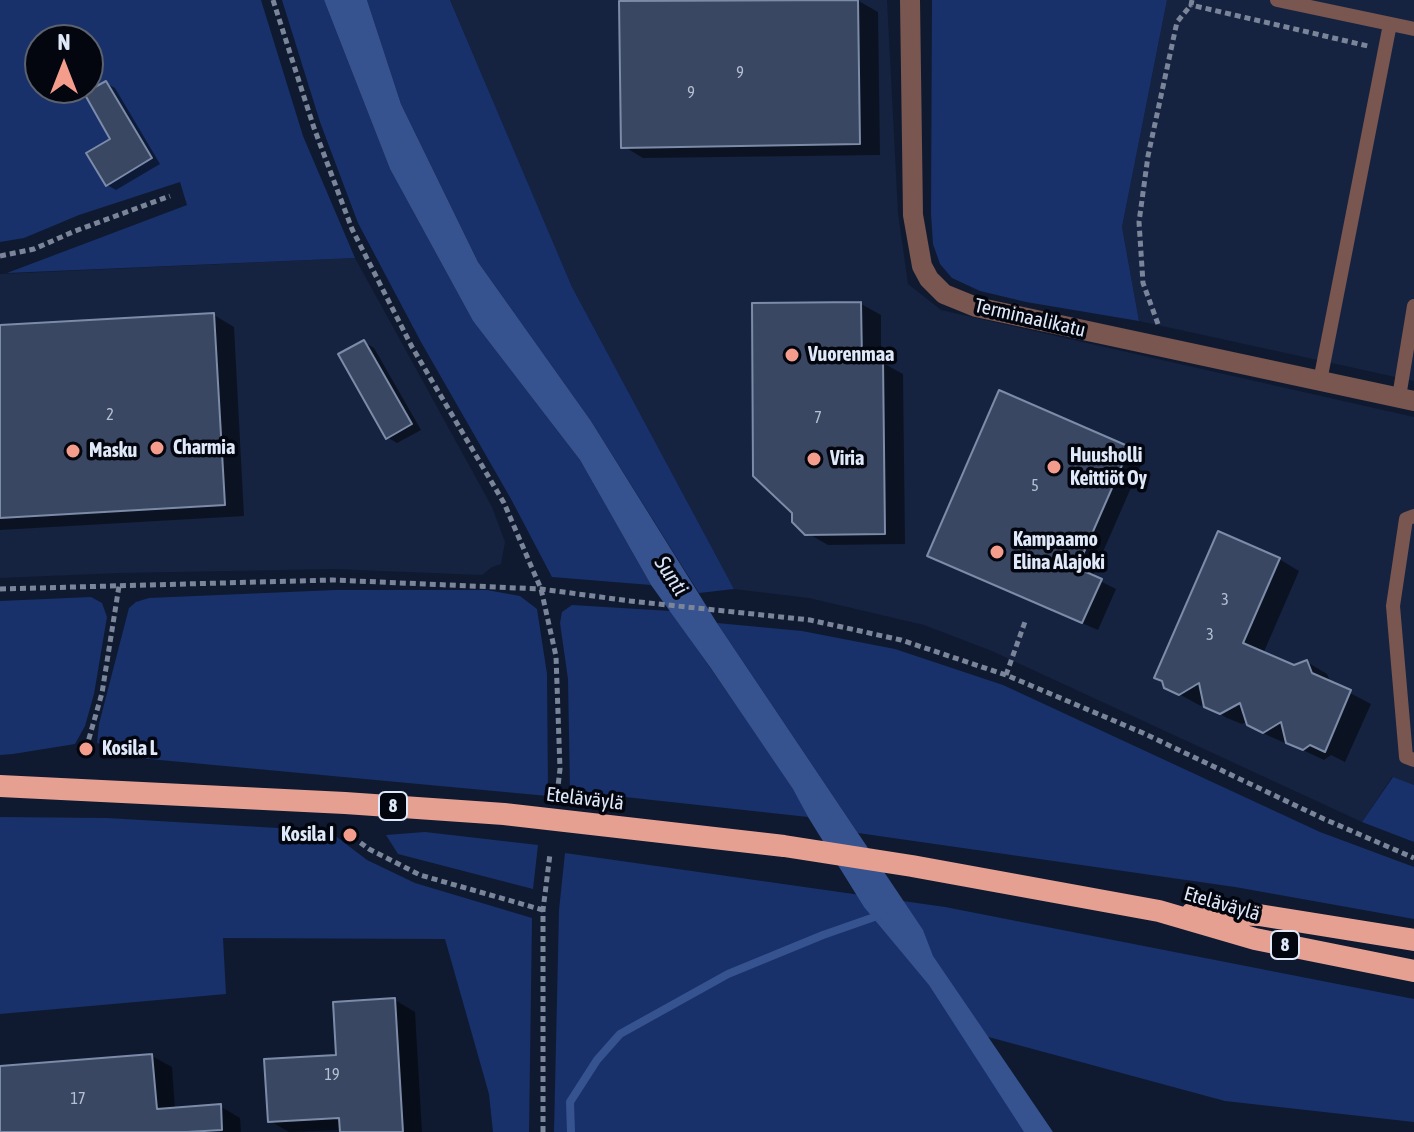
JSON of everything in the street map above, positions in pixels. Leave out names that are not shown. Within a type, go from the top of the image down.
[{"type":"highway","name":"Eteläväylä","points":[[0,786],[504,814],[784,846],[1159,911],[1255,939],[1414,971]]},
{"type":"highway","name":"Eteläväylä","points":[[1159,911],[1259,915],[1414,940]]},
{"type":"street","name":"Terminaalikatu","points":[[910,0],[913,215],[922,266],[929,279],[944,294],[976,307],[1406,399]]},
{"type":"lane","points":[[1277,0],[1414,29]]},
{"type":"lane","points":[[1320,381],[1390,24]]},
{"type":"lane","points":[[1406,399],[1414,306]]},
{"type":"lane","points":[[1414,516],[1406,519],[1393,606],[1406,757],[1414,760]]},
{"type":"path","points":[[273,0],[314,128],[352,229],[412,347],[504,503],[541,589],[556,656],[560,769],[557,796]]},
{"type":"path","points":[[1166,347],[1143,283],[1139,222],[1148,156],[1177,22],[1191,2],[1384,50]]},
{"type":"path","points":[[0,256],[34,249],[170,196]]},
{"type":"path","points":[[0,589],[333,580],[541,589],[810,620],[901,640],[1006,675],[1143,733],[1414,858]]},
{"type":"path","points":[[86,749],[102,693],[119,586]]},
{"type":"path","points":[[1006,675],[1026,619]]},
{"type":"path","points":[[345,803],[350,835],[369,849],[420,875],[543,910]]},
{"type":"path","points":[[543,1132],[543,910],[550,854]]},
{"type":"shaded area","points":[[0,0],[261,0],[303,136],[355,258],[7,273],[187,205],[180,182],[79,215],[24,238],[0,242]]},
{"type":"shaded area","points":[[282,0],[324,0],[390,169],[473,321],[580,460],[651,585],[552,577],[358,223],[320,122]]},
{"type":"shaded area","points":[[367,0],[450,0],[572,287],[734,589],[699,593],[591,421],[478,262],[401,104]]},
{"type":"shaded area","points":[[450,0],[887,0],[898,213],[908,284],[941,310],[1414,417],[1414,785],[1392,777],[1362,822],[992,651],[924,625],[809,598],[734,589],[572,287]]},
{"type":"shaded area","points":[[932,0],[1167,0],[1122,227],[1139,321],[980,291],[952,278],[940,264],[933,244],[931,214]]},
{"type":"shaded area","points":[[1167,0],[1414,0],[1414,381],[1139,321],[1122,227]]},
{"type":"shaded area","points":[[355,258],[492,507],[505,542],[501,564],[482,575],[334,569],[0,578],[0,274]]},
{"type":"shaded area","points":[[335,590],[487,590],[520,596],[537,609],[547,674],[548,796],[117,756],[117,748],[97,743],[99,724],[129,608],[136,602],[149,598]]},
{"type":"shaded area","points":[[91,597],[102,603],[107,617],[94,694],[85,726],[75,744],[0,755],[0,601]]},
{"type":"shaded area","points":[[572,605],[671,611],[794,789],[808,817],[570,791],[568,679],[560,623],[562,612]]},
{"type":"shaded area","points":[[717,623],[802,631],[895,649],[1003,685],[1320,832],[1414,867],[1414,919],[1235,887],[858,833]]},
{"type":"shaded area","points":[[1393,777],[1414,785],[1414,842],[1362,822]]},
{"type":"shaded area","points":[[0,817],[107,818],[329,831],[367,860],[415,883],[532,918],[529,1132],[493,1132],[489,1094],[445,939],[223,938],[226,994],[0,1014]]},
{"type":"shaded area","points":[[425,832],[538,845],[533,889],[398,854],[386,835]]},
{"type":"shaded area","points":[[565,853],[945,907],[1414,999],[1414,1122],[1225,1101],[959,1029],[1025,1132],[554,1132],[559,910]]},
{"type":"water","name":"Sunti","points":[[324,0],[367,0],[401,104],[478,262],[591,421],[717,623],[923,930],[933,956],[1053,1132],[1024,1132],[929,985],[864,907],[793,789],[651,585],[580,460],[473,321],[390,169]]},
{"type":"building","points":[[858,0],[860,144],[621,148],[619,1]]},
{"type":"building","points":[[104,82],[152,158],[106,186],[86,153],[110,139],[90,104],[104,104]]},
{"type":"building","points":[[861,302],[862,361],[883,360],[885,534],[805,535],[792,522],[792,513],[753,476],[752,303]]},
{"type":"building","points":[[214,313],[225,505],[0,518],[0,325]]},
{"type":"building","points":[[364,340],[412,424],[386,439],[338,354]]},
{"type":"building","points":[[999,390],[1130,447],[1077,568],[1102,579],[1082,623],[927,556]]},
{"type":"building","points":[[1218,531],[1280,558],[1243,643],[1294,665],[1307,660],[1312,673],[1351,690],[1325,752],[1310,745],[1303,750],[1286,743],[1281,722],[1263,733],[1247,725],[1240,703],[1220,714],[1204,707],[1199,683],[1179,695],[1164,688],[1162,681],[1154,678]]},
{"type":"building","points":[[395,998],[403,1132],[340,1132],[339,1118],[268,1122],[264,1059],[336,1055],[333,1002]]},
{"type":"building","points":[[152,1054],[157,1109],[221,1104],[222,1130],[0,1132],[0,1066]]},
{"type":"waterway","points":[[571,1132],[570,1102],[597,1060],[620,1034],[728,974],[883,914]]},
{"type":"place","name":"Vuorenmaa","points":[[792,355]]},
{"type":"place","name":"Charmia","points":[[157,448]]},
{"type":"place","name":"Masku","points":[[73,451]]},
{"type":"place","name":"Viria","points":[[814,459]]},
{"type":"place","name":"Huusholli Keittiöt Oy","points":[[1054,467]]},
{"type":"place","name":"Kampaamo Elina Alajoki","points":[[997,552]]},
{"type":"place","name":"Kosila L","points":[[86,749]]},
{"type":"place","name":"Kosila I","points":[[350,835]]}]
